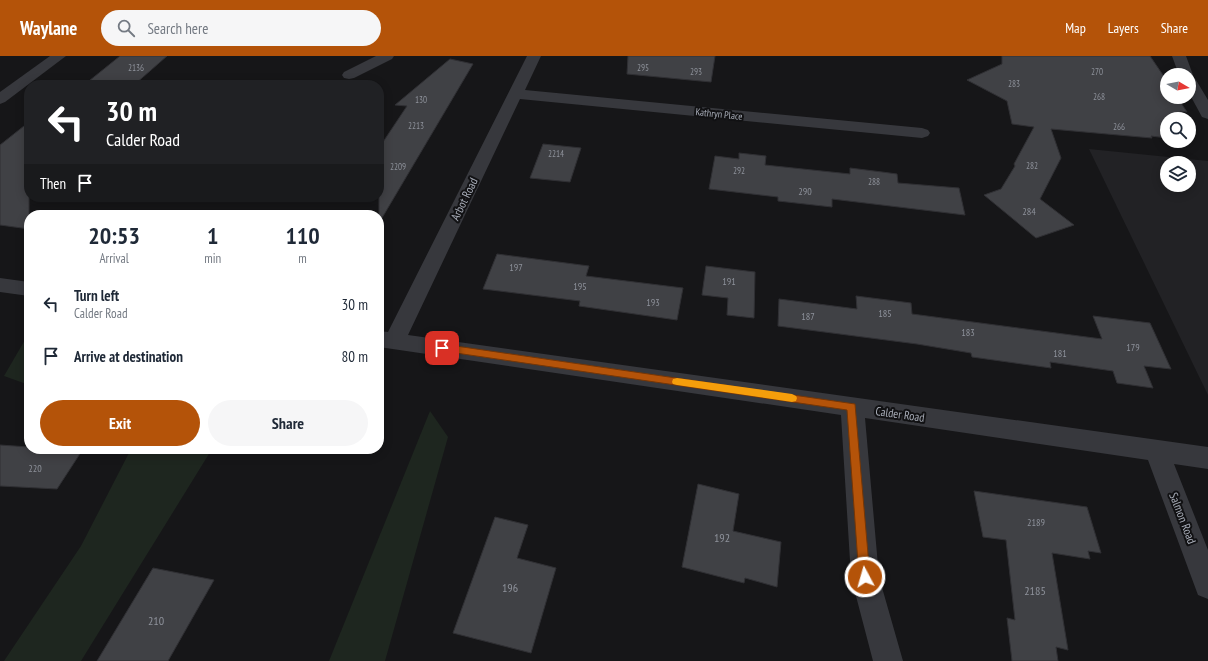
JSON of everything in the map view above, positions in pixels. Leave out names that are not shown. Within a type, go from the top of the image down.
[{"type":"street","points":[[26,80],[59,56]]},
{"type":"street","points":[[349,75],[387,56]]},
{"type":"street","name":"Arbot Road","points":[[387,340],[516,94],[534,56]]},
{"type":"street","points":[[1179,56],[1183,68]]},
{"type":"street","points":[[0,99],[24,82]]},
{"type":"street","points":[[1196,93],[1208,114]]},
{"type":"street","name":"Kathryn Place","points":[[516,94],[922,133]]},
{"type":"street","points":[[0,285],[24,289]]},
{"type":"street","name":"Calder Road","points":[[387,340],[1208,458]]},
{"type":"street","points":[[852,406],[865,577],[888,661]]},
{"type":"street","name":"Salmon Road","points":[[1157,451],[1208,585]]},
{"type":"shaded area","points":[[1089,149],[1160,156],[1160,192],[1196,192],[1196,160],[1208,161],[1208,395]]},
{"type":"shaded area","points":[[24,342],[24,383],[4,376]]},
{"type":"shaded area","points":[[430,411],[448,437],[385,661],[329,661]]},
{"type":"shaded area","points":[[128,454],[209,454],[81,661],[4,661],[81,546]]},
{"type":"building","points":[[120,56],[167,56],[140,80],[90,80]]},
{"type":"building","points":[[628,56],[715,56],[711,82],[627,74]]},
{"type":"building","points":[[1002,56],[1150,56],[1160,71],[1160,104],[1182,104],[1187,112],[1160,112],[1160,137],[1151,136],[1152,138],[1051,129],[1061,158],[1040,199],[1074,225],[1036,238],[984,195],[1001,189],[1015,166],[1014,164],[1034,127],[1012,124],[1007,101],[967,80],[1002,64]]},
{"type":"building","points":[[450,59],[473,64],[384,215],[384,210],[379,210],[379,202],[384,202],[384,140],[407,106],[395,105]]},
{"type":"building","points":[[24,126],[24,202],[29,202],[29,210],[24,210],[24,228],[0,225],[0,145]]},
{"type":"building","points":[[543,144],[581,148],[570,182],[530,178]]},
{"type":"building","points":[[739,153],[766,156],[765,165],[850,174],[850,168],[897,174],[898,183],[959,188],[965,215],[832,199],[832,207],[778,201],[778,197],[709,189],[715,156],[739,159]]},
{"type":"building","points":[[497,254],[589,266],[586,276],[683,288],[677,320],[579,306],[580,301],[483,289]]},
{"type":"building","points":[[706,266],[755,272],[754,318],[727,315],[728,298],[702,295]]},
{"type":"building","points":[[856,296],[911,303],[912,314],[1102,339],[1093,316],[1150,323],[1171,369],[1144,366],[1153,388],[1117,383],[1113,371],[1050,362],[1051,368],[972,357],[971,353],[917,344],[778,326],[779,299],[857,309]]},
{"type":"building","points":[[0,445],[24,447],[24,454],[80,454],[57,489],[0,486]]},
{"type":"building","points":[[698,484],[739,494],[733,531],[781,542],[777,587],[745,578],[744,583],[682,567]]},
{"type":"building","points":[[974,491],[1087,507],[1101,553],[1088,551],[1090,559],[1052,553],[1068,650],[1056,647],[1058,661],[1012,661],[1007,618],[1015,620],[1006,540],[983,537]]},
{"type":"building","points":[[495,517],[528,525],[517,558],[556,568],[531,653],[453,633]]},
{"type":"building","points":[[153,568],[214,580],[168,661],[97,661]]},
{"type":"slow traffic","points":[[677,382],[792,398]]},
{"type":"route","points":[[442,348],[852,406],[860,530],[865,577]]}]
